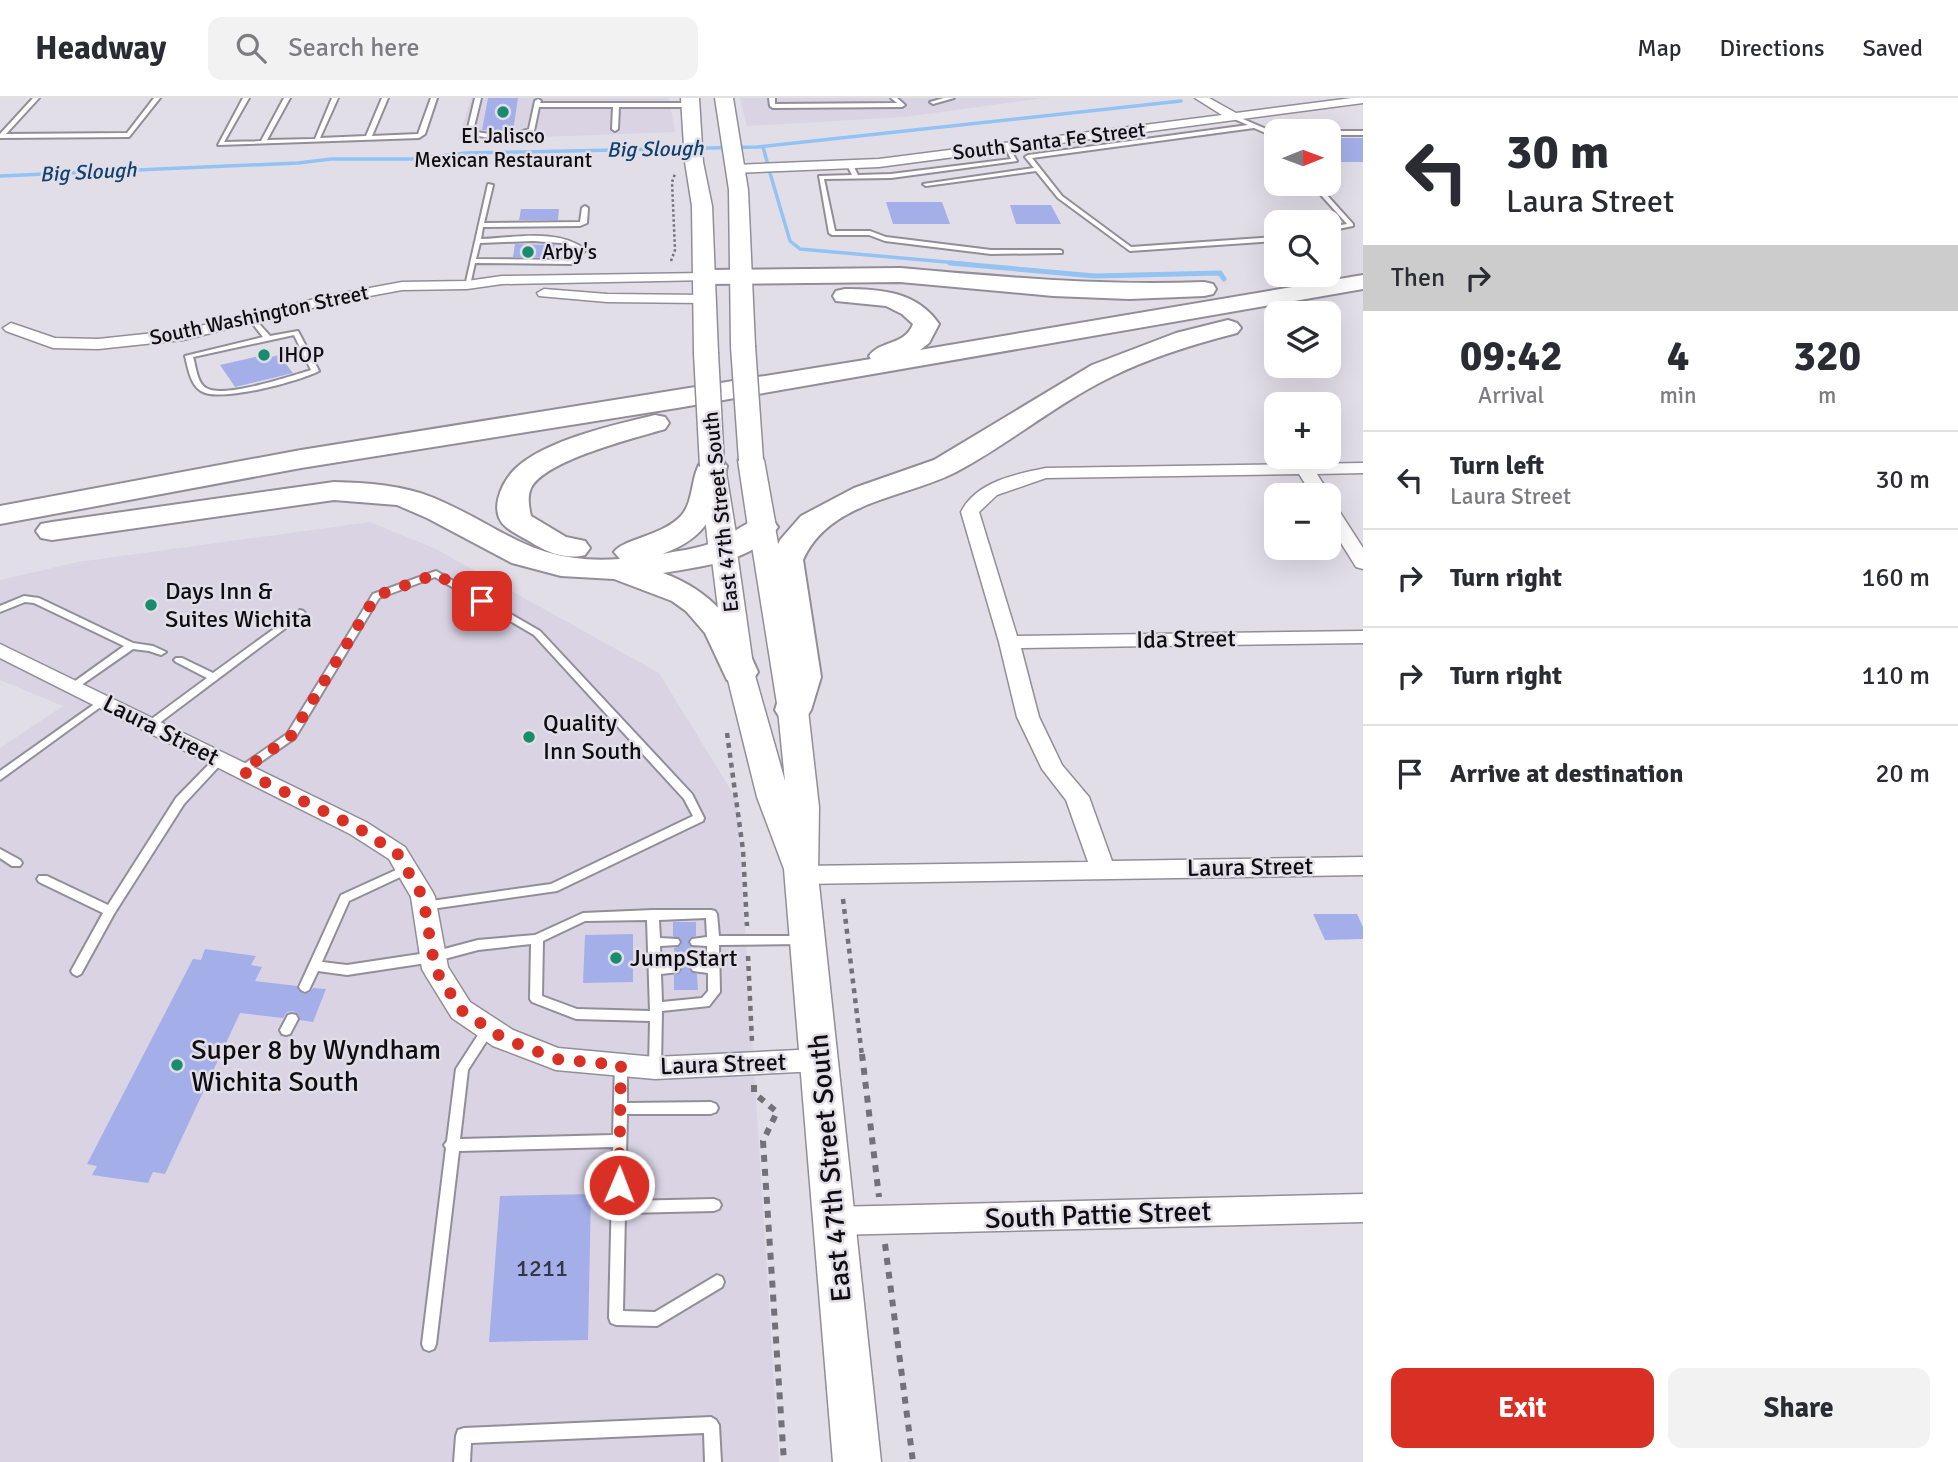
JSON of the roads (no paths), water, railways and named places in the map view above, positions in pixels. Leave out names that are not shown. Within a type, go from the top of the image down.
[{"type":"highway","points":[[705,288],[900,275],[1054,289],[1129,292],[1246,287],[1363,274]]},
{"type":"highway","points":[[0,515],[301,459],[677,400],[1363,282]]},
{"type":"highway","points":[[744,287],[818,296],[885,298],[920,313],[926,324],[923,337],[910,347],[834,372]]},
{"type":"highway","points":[[1341,306],[1363,303]]},
{"type":"highway","points":[[0,540],[1066,349],[1264,318]]},
{"type":"highway","points":[[793,710],[803,677],[787,560],[796,540],[812,523],[865,494],[944,466],[1101,371],[1185,338],[1264,319]]},
{"type":"highway","points":[[670,419],[568,450],[533,469],[516,487],[513,502],[516,520],[556,544],[620,554],[648,549],[671,540],[696,516],[703,506],[712,466]]},
{"type":"highway","points":[[52,531],[334,491],[376,492],[408,499],[431,509],[522,556],[582,571],[616,570],[724,552],[752,537],[762,527]]},
{"type":"highway","points":[[616,570],[668,585],[701,606],[729,641],[740,672]]},
{"type":"main road","name":"East 47th Street South","points":[[724,98],[732,136],[744,287],[743,346],[751,460],[793,710],[803,807],[801,875],[857,1462]]},
{"type":"main road","name":"East 47th Street South","points":[[690,101],[694,161],[702,206],[712,466],[740,672],[773,797],[801,875]]},
{"type":"street","points":[[1201,98],[1234,117]]},
{"type":"street","name":"South Santa Fe Street","points":[[734,165],[850,165],[1363,100]]},
{"type":"street","name":"South Washington Street","points":[[467,285],[502,280],[705,288]]},
{"type":"street","name":"South Washington Street","points":[[10,328],[53,343],[98,344],[183,335],[332,299],[402,286],[467,285],[607,298],[705,288]]},
{"type":"street","points":[[1341,468],[1363,468]]},
{"type":"street","points":[[1103,870],[1077,797],[1053,769],[1028,717],[1009,642],[970,512],[972,505],[979,497],[1046,473],[1305,469],[1314,483]]},
{"type":"street","points":[[1341,528],[1363,563]]},
{"type":"street","name":"Ida Street","points":[[1009,642],[1363,637]]},
{"type":"street","name":"Laura Street","points":[[0,650],[358,828],[397,853],[423,897],[435,969],[461,1010],[503,1038],[556,1059],[655,1068],[819,1060]]},
{"type":"street","name":"Laura Street","points":[[801,875],[1363,866]]},
{"type":"street","name":"South Pattie Street","points":[[833,1221],[1363,1208]]},
{"type":"lane","points":[[1,136],[36,98]]},
{"type":"lane","points":[[1,136],[129,135],[157,98]]},
{"type":"lane","points":[[246,98],[219,142],[368,139],[422,134],[433,98]]},
{"type":"lane","points":[[263,142],[287,98]]},
{"type":"lane","points":[[317,141],[335,98]]},
{"type":"lane","points":[[368,139],[385,98]]},
{"type":"lane","points":[[478,98],[470,132],[482,135],[515,135],[533,130],[538,102],[690,101]]},
{"type":"lane","points":[[772,98],[773,106],[902,105],[894,98]]},
{"type":"lane","points":[[867,98],[869,105]]},
{"type":"lane","points":[[933,102],[951,98]]},
{"type":"lane","points":[[572,101],[616,105],[650,101]]},
{"type":"lane","points":[[615,129],[616,105]]},
{"type":"lane","points":[[1234,117],[1264,130]]},
{"type":"lane","points":[[1254,126],[1028,157],[1060,197],[1130,248],[1264,240]]},
{"type":"lane","points":[[1341,133],[1363,133]]},
{"type":"lane","points":[[1006,146],[1015,160],[891,176],[821,177],[832,233],[870,233],[885,239],[991,252],[1060,251]]},
{"type":"lane","points":[[850,165],[856,177]]},
{"type":"lane","points":[[926,184],[1037,169]]},
{"type":"lane","points":[[467,285],[490,185]]},
{"type":"lane","points":[[1325,196],[1337,210]]},
{"type":"lane","points":[[481,225],[580,224],[584,223],[586,208]]},
{"type":"lane","points":[[1341,214],[1351,225],[1341,227]]},
{"type":"lane","points":[[473,261],[571,261],[583,250],[575,243],[561,240],[478,241]]},
{"type":"lane","points":[[252,319],[268,338]]},
{"type":"lane","points":[[296,332],[315,371],[229,393],[205,391],[199,386],[188,356],[268,338],[296,332]]},
{"type":"lane","points":[[77,971],[110,911],[180,801],[230,765],[291,736],[376,596],[436,574],[537,633],[688,797],[699,818],[553,888],[424,906]]},
{"type":"lane","points":[[0,609],[24,598],[36,600],[131,646],[162,652]]},
{"type":"lane","points":[[150,725],[300,613]]},
{"type":"lane","points":[[74,686],[131,646]]},
{"type":"lane","points":[[178,660],[214,677]]},
{"type":"lane","points":[[0,776],[103,701]]},
{"type":"lane","points":[[0,853],[16,863]]},
{"type":"lane","points":[[305,987],[345,898],[407,869]]},
{"type":"lane","points":[[43,879],[110,911]]},
{"type":"lane","points":[[653,914],[655,1068]]},
{"type":"lane","points":[[314,967],[347,970],[433,957],[478,945],[537,939],[583,917],[711,914],[714,992],[705,1003],[656,1011],[576,1014],[536,999],[537,939]]},
{"type":"lane","points":[[696,942],[808,940]]},
{"type":"lane","points":[[655,942],[674,942]]},
{"type":"lane","points":[[697,968],[714,968]]},
{"type":"lane","points":[[655,969],[674,969]]},
{"type":"lane","points":[[429,1344],[462,1069],[489,1028]]},
{"type":"lane","points":[[621,1065],[617,1318],[657,1319],[717,1282]]},
{"type":"lane","points":[[620,1109],[711,1108]]},
{"type":"lane","points":[[451,1144],[620,1141]]},
{"type":"lane","points":[[619,1207],[714,1205]]},
{"type":"lane","points":[[462,1462],[464,1436],[711,1425],[713,1462]]},
{"type":"waterway","name":"Big Slough","points":[[0,176],[298,163],[331,159],[413,159],[466,153],[757,147],[1181,101]]},
{"type":"waterway","points":[[763,147],[768,165]]},
{"type":"waterway","points":[[770,173],[790,241],[800,249],[969,264]]},
{"type":"waterway","points":[[950,263],[1095,276],[1220,273],[1224,279]]},
{"type":"place","name":"El Jalisco Mexican Restaurant","points":[[503,112]]},
{"type":"place","name":"Arby's","points":[[528,252]]},
{"type":"place","name":"IHOP","points":[[264,355]]},
{"type":"place","name":"Days Inn & Suites Wichita","points":[[151,605]]},
{"type":"place","name":"Quality Inn South","points":[[529,737]]},
{"type":"place","name":"JumpStart","points":[[616,958]]},
{"type":"place","name":"Super 8 by Wyndham Wichita South","points":[[177,1065]]}]
